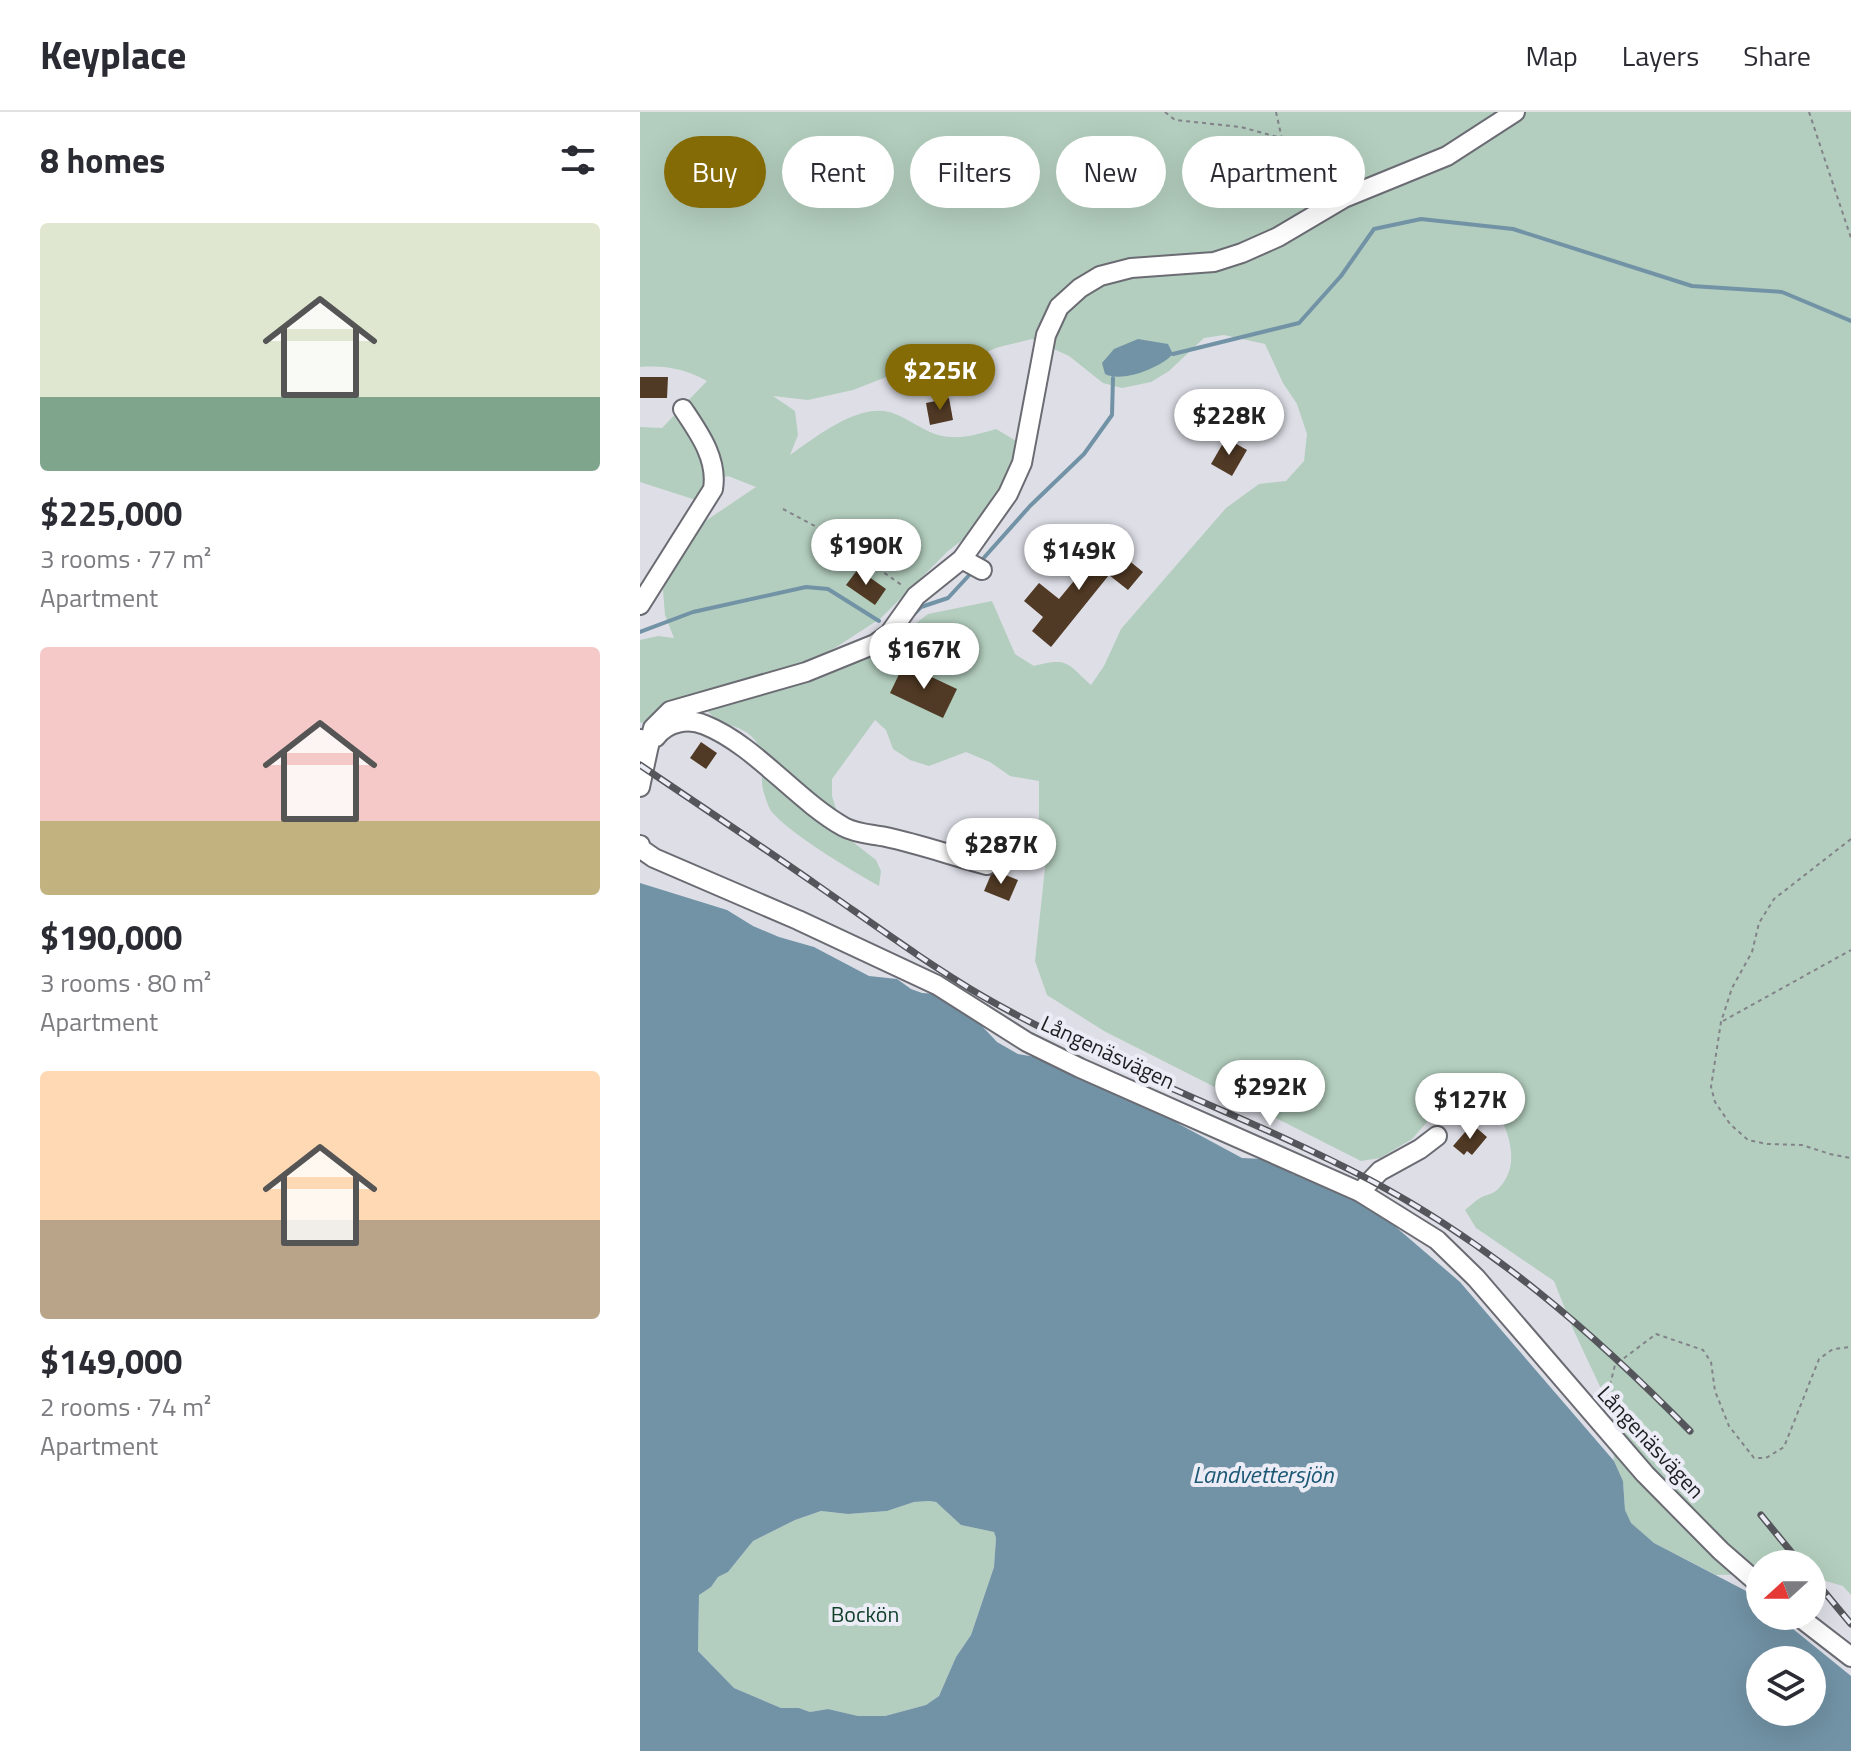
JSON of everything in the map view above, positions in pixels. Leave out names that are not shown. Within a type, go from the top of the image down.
[{"type":"street","points":[[640,787],[644,742],[670,711],[806,672],[875,644],[889,634],[916,596],[973,564],[1022,463],[1046,335],[1059,307],[1080,288],[1100,276],[1143,266],[1214,262],[1242,253],[1278,237],[1344,198],[1447,156],[1515,112]]},
{"type":"street","points":[[640,605],[713,489],[715,478],[711,459],[683,409]]},
{"type":"street","points":[[644,742],[661,729],[677,723],[689,720],[705,724],[729,738],[844,827],[987,865]]},
{"type":"street","name":"Långenäsvägen","points":[[640,848],[686,874],[798,920],[937,985],[1027,1042],[1080,1068],[1360,1192],[1437,1240],[1457,1257],[1645,1474],[1746,1573]]},
{"type":"street","points":[[1360,1192],[1380,1171],[1437,1136]]},
{"type":"street","points":[[1816,1630],[1851,1657]]},
{"type":"path","points":[[1165,112],[1175,120],[1241,127],[1272,136]]},
{"type":"path","points":[[1276,112],[1281,136]]},
{"type":"path","points":[[1809,112],[1851,238]]},
{"type":"path","points":[[1365,184],[1378,186]]},
{"type":"path","points":[[783,509],[838,540],[916,596]]},
{"type":"path","points":[[1851,839],[1774,899],[1759,923],[1752,952],[1732,988],[1721,1022],[1711,1087],[1715,1102],[1730,1124],[1748,1140],[1802,1145],[1851,1158]]},
{"type":"path","points":[[1721,1022],[1851,950]]},
{"type":"path","points":[[1586,1408],[1609,1389],[1615,1365],[1656,1334],[1703,1350],[1711,1362],[1715,1391],[1729,1426],[1754,1458],[1766,1458],[1784,1447],[1819,1359],[1833,1349],[1851,1347]]},
{"type":"green space","points":[[640,112],[1851,112],[1851,1595],[1843,1586],[1826,1581],[1826,1550],[1746,1550],[1746,1574],[1716,1575],[1654,1543],[1630,1523],[1625,1510],[1623,1481],[1614,1461],[1612,1412],[1554,1281],[1476,1228],[1465,1210],[1497,1190],[1509,1171],[1511,1151],[1498,1112],[1458,1102],[1435,1113],[1412,1139],[1380,1158],[1361,1161],[1104,1031],[1047,995],[1035,961],[1045,868],[1039,828],[1039,781],[1010,776],[990,762],[966,752],[929,766],[910,760],[893,749],[886,730],[875,720],[832,779],[832,796],[844,835],[876,860],[881,871],[879,886],[822,852],[792,831],[771,811],[764,793],[758,745],[749,734],[717,719],[707,710],[816,678],[877,653],[928,614],[992,601],[1015,654],[1034,666],[1054,662],[1066,664],[1091,685],[1104,666],[1121,629],[1226,508],[1259,484],[1286,481],[1304,461],[1307,434],[1297,404],[1283,383],[1265,344],[1224,335],[1204,338],[1169,371],[1151,382],[1122,388],[1103,383],[1069,356],[1032,339],[999,347],[964,361],[894,374],[853,390],[808,400],[773,396],[795,411],[798,435],[790,455],[834,425],[872,411],[891,413],[943,436],[966,436],[996,429],[1018,442],[999,497],[970,534],[948,551],[881,618],[803,665],[685,696],[660,708],[644,724],[640,722],[640,640],[658,636],[674,638],[665,615],[663,590],[668,571],[698,526],[756,487],[728,476],[708,482],[699,501],[640,482],[640,427],[662,428],[707,381],[675,369],[640,367]]},
{"type":"green space","name":"Bockön","points":[[914,1502],[936,1502],[961,1525],[994,1532],[996,1538],[994,1567],[971,1635],[956,1657],[939,1696],[926,1705],[885,1716],[858,1716],[828,1709],[810,1712],[799,1708],[781,1708],[734,1688],[698,1651],[699,1594],[728,1572],[753,1541],[821,1511],[848,1514],[887,1511]]},
{"type":"water","points":[[1138,339],[1168,344],[1173,354],[1140,373],[1121,377],[1105,374],[1102,363],[1114,349]]},
{"type":"water","name":"Landvettersjön","points":[[640,883],[727,910],[753,926],[814,947],[869,976],[897,979],[911,989],[938,994],[981,1025],[997,1042],[1018,1054],[1047,1059],[1081,1080],[1159,1110],[1242,1158],[1276,1163],[1294,1175],[1305,1175],[1359,1200],[1383,1216],[1460,1282],[1614,1461],[1623,1481],[1625,1510],[1631,1523],[1654,1543],[1746,1591],[1746,1630],[1794,1630],[1814,1646],[1746,1646],[1746,1726],[1826,1726],[1826,1656],[1851,1676],[1851,1751],[640,1751]],"holes":[[[914,1502],[936,1502],[961,1525],[994,1532],[996,1538],[994,1567],[971,1635],[956,1657],[939,1696],[926,1705],[885,1716],[858,1716],[828,1709],[810,1712],[799,1708],[781,1708],[734,1688],[698,1651],[699,1595],[728,1572],[753,1541],[821,1511],[848,1514],[887,1511]]]},
{"type":"building","points":[[640,377],[668,377],[667,398],[640,398]]},
{"type":"building","points":[[949,398],[953,420],[930,425],[926,403]]},
{"type":"building","points":[[1226,438],[1247,450],[1232,476],[1211,464]]},
{"type":"building","points":[[1106,542],[1143,572],[1128,590],[1109,575],[1051,647],[1032,631],[1043,617],[1024,601],[1039,583],[1059,599]]},
{"type":"building","points":[[858,569],[886,589],[875,605],[846,585]]},
{"type":"building","points":[[904,664],[957,689],[943,718],[890,693]]},
{"type":"building","points":[[701,742],[717,753],[706,769],[690,758]]},
{"type":"building","points":[[993,870],[1018,880],[1009,901],[984,891]]},
{"type":"building","points":[[1472,1124],[1487,1137],[1472,1155],[1467,1151],[1464,1155],[1453,1146]]},
{"type":"waterway","points":[[1173,354],[1299,323],[1341,276],[1374,229],[1421,219],[1513,229],[1692,286],[1782,292],[1851,321]]},
{"type":"waterway","points":[[981,561],[1030,506],[1084,454],[1112,415],[1113,378]]},
{"type":"waterway","points":[[914,614],[921,607],[948,598],[973,571]]},
{"type":"waterway","points":[[640,632],[693,612],[806,587],[828,589],[879,621]]},
{"type":"railway","points":[[640,765],[920,957],[984,997],[1127,1069],[1322,1156],[1415,1205],[1540,1293],[1617,1360],[1690,1431]]},
{"type":"railway","points":[[1761,1515],[1790,1550]]},
{"type":"railway","points":[[1826,1594],[1851,1624]]}]
